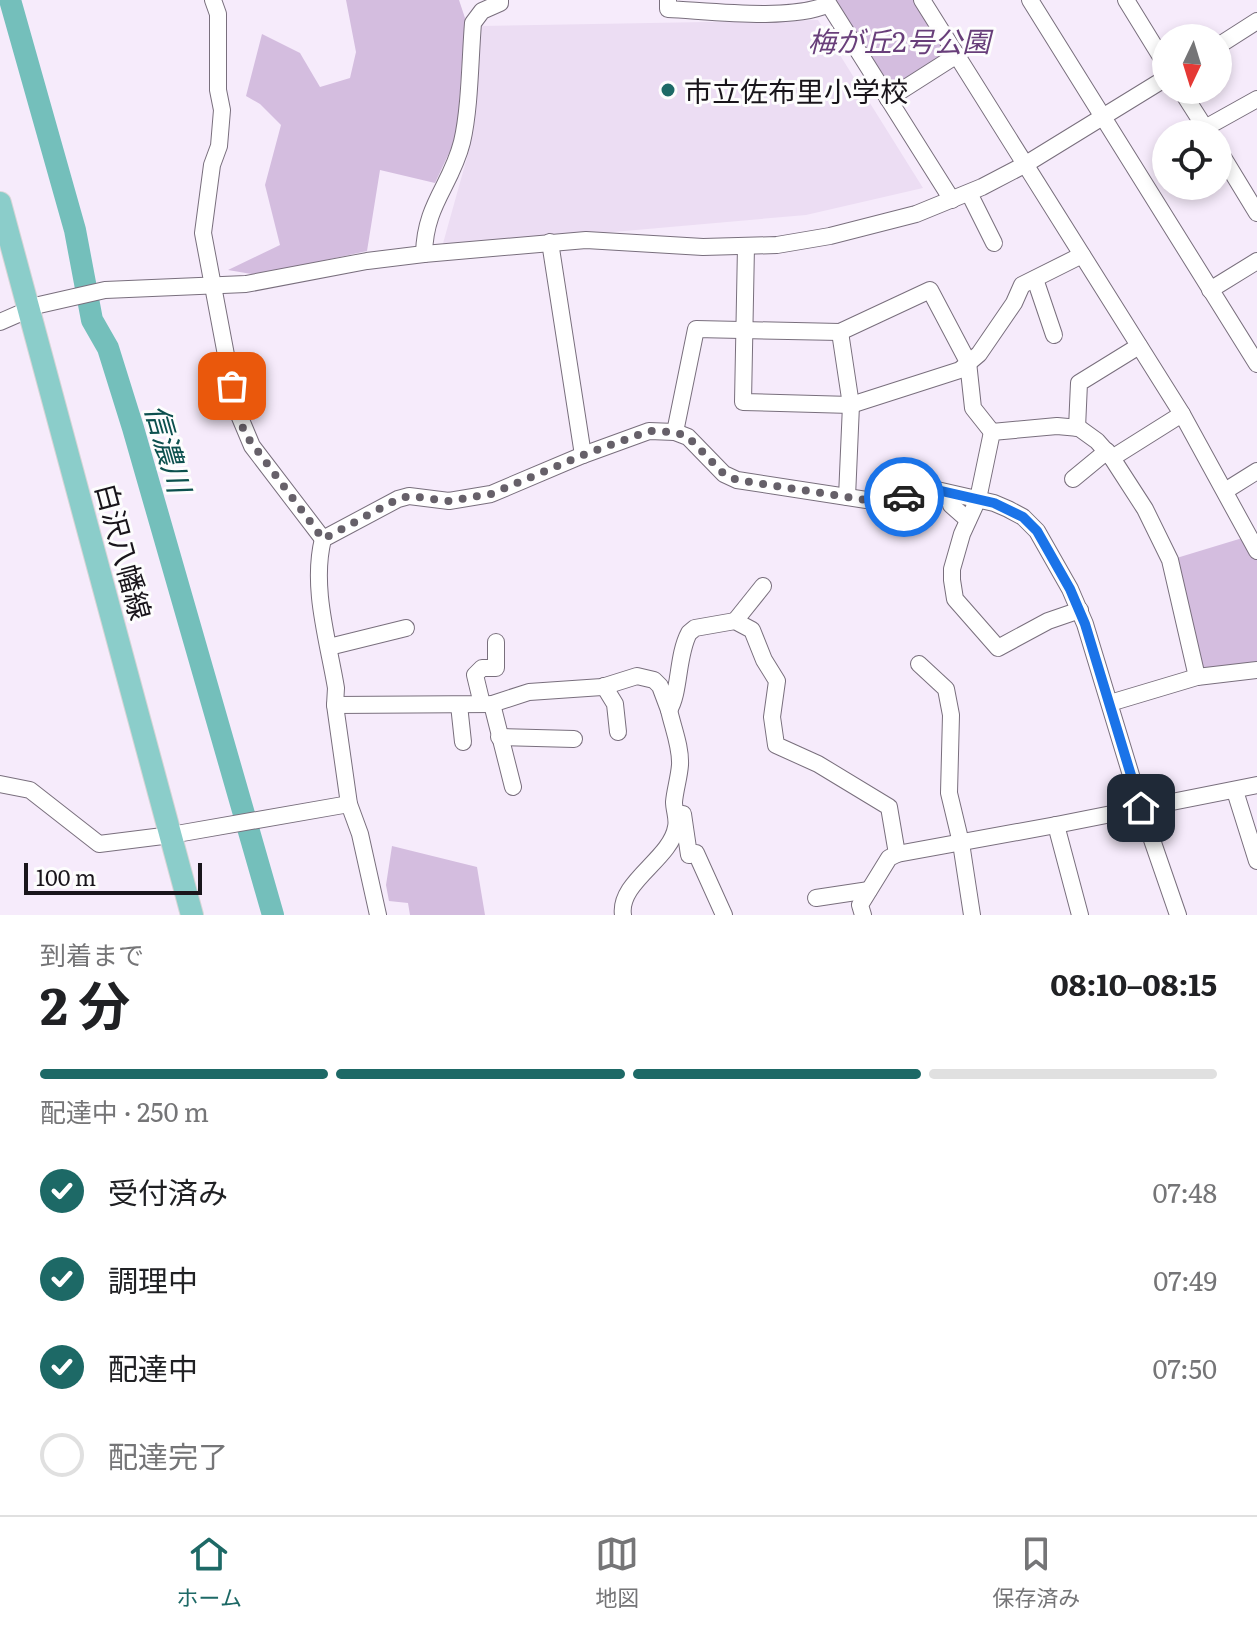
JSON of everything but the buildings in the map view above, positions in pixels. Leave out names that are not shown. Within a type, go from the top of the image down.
[{"type":"main road","name":"白沢八幡線","points":[[0,203],[192,915]]},
{"type":"street","points":[[213,0],[218,14],[218,90],[222,110],[219,146],[212,165],[203,233],[236,408],[245,434],[323,539]]},
{"type":"street","points":[[424,254],[424,233],[432,208],[455,165],[463,139],[473,23],[482,11],[500,3],[500,0]]},
{"type":"street","points":[[668,0],[668,9],[728,12],[817,9],[826,2],[952,200]]},
{"type":"street","points":[[922,0],[1182,414],[1257,551]]},
{"type":"street","points":[[1030,0],[1257,364]]},
{"type":"street","points":[[1126,0],[1152,42]]},
{"type":"street","points":[[1232,37],[1257,21]]},
{"type":"street","points":[[888,99],[957,55]]},
{"type":"street","points":[[0,322],[39,305],[99,291],[246,284],[367,261],[424,254],[586,240],[703,247],[777,245],[871,227],[969,193],[1026,164],[1152,87]]},
{"type":"street","points":[[1224,120],[1257,99]]},
{"type":"street","points":[[1232,172],[1257,213]]},
{"type":"street","points":[[969,193],[994,243]]},
{"type":"street","points":[[550,242],[583,455]]},
{"type":"street","points":[[746,246],[743,402],[851,405],[968,365],[1014,303],[1022,285],[1082,255]]},
{"type":"street","points":[[1210,290],[1257,261]]},
{"type":"street","points":[[1035,279],[1054,335]]},
{"type":"street","points":[[675,432],[696,329],[840,332],[930,290],[968,365],[973,408],[992,432]]},
{"type":"street","points":[[840,332],[851,405],[847,497]]},
{"type":"street","points":[[1077,428],[1079,383],[1139,346]]},
{"type":"street","points":[[1073,479],[1109,454],[1182,414]]},
{"type":"street","points":[[992,432],[1057,426],[1077,428],[1097,441],[1109,454],[1145,509],[1170,560],[1197,677]]},
{"type":"street","points":[[378,915],[360,834],[349,804],[335,705],[336,688],[318,578],[318,558],[323,539],[398,499],[409,496],[449,501],[491,494],[639,433],[675,432],[688,437],[724,474],[737,480],[873,501],[937,490],[978,499],[1023,517],[1037,531],[1080,610],[1141,808],[1178,915]]},
{"type":"street","points":[[992,432],[978,499],[952,569],[955,599],[998,648],[1048,621],[1080,610]]},
{"type":"street","points":[[1225,491],[1257,471]]},
{"type":"street","points":[[950,494],[951,505],[968,520]]},
{"type":"street","points":[[735,621],[763,586]]},
{"type":"street","points":[[669,710],[689,633],[695,628],[735,621],[752,630],[764,660],[777,681],[772,717],[776,745],[818,764],[889,807],[897,854]]},
{"type":"street","points":[[329,647],[406,628]]},
{"type":"street","points":[[496,642],[496,668],[482,668],[475,675],[499,737],[513,787]]},
{"type":"street","points":[[919,664],[946,689],[951,715],[949,793],[961,843],[972,915]]},
{"type":"street","points":[[1110,703],[1197,677],[1257,670]]},
{"type":"street","points":[[335,705],[487,704],[529,692],[604,686],[645,676],[660,686],[669,710],[680,762],[678,791],[689,855],[696,853],[724,915]]},
{"type":"street","points":[[604,686],[615,704],[618,732]]},
{"type":"street","points":[[459,705],[463,742]]},
{"type":"street","points":[[499,737],[574,739]]},
{"type":"street","points":[[0,784],[30,790],[99,844],[171,835],[349,804]]},
{"type":"street","points":[[863,915],[860,905],[889,858],[897,854],[1257,785]]},
{"type":"street","points":[[623,915],[623,903],[628,894],[658,860],[677,826],[674,798],[678,791]]},
{"type":"street","points":[[1235,791],[1257,861]]},
{"type":"street","points":[[1056,825],[1080,915]]},
{"type":"street","points":[[816,898],[869,890]]},
{"type":"shaded area","name":"市立佐布里小学校","points":[[818,20],[923,188],[806,215],[442,247],[468,154],[480,26]]},
{"type":"green space","points":[[346,0],[459,0],[465,18],[457,136],[435,183],[380,170],[367,251],[258,275],[228,270],[280,245],[265,185],[281,125],[260,104],[246,96],[262,34],[300,53],[320,87],[350,78],[356,52]]},
{"type":"green space","name":"梅が丘2号公園","points":[[833,0],[916,0],[948,52],[889,90]]},
{"type":"green space","points":[[1249,536],[1257,551],[1257,670],[1197,677],[1170,560]]},
{"type":"green space","points":[[392,846],[477,867],[485,915],[410,915],[408,903],[389,901],[386,885]]},
{"type":"waterway","name":"信濃川","points":[[10,0],[75,230],[92,320],[108,348],[133,428],[273,915]]},
{"type":"way so far","points":[[232,386],[236,408],[252,446],[323,539],[398,499],[409,496],[449,501],[491,494],[561,463],[649,431],[675,432],[688,437],[724,474],[737,480],[873,501],[904,497]]},
{"type":"place","name":"市立佐布里小学校","points":[[668,90]]},
{"type":"route","points":[[904,497],[937,490],[994,503],[1023,517],[1037,531],[1070,589],[1085,624],[1141,808]]}]
